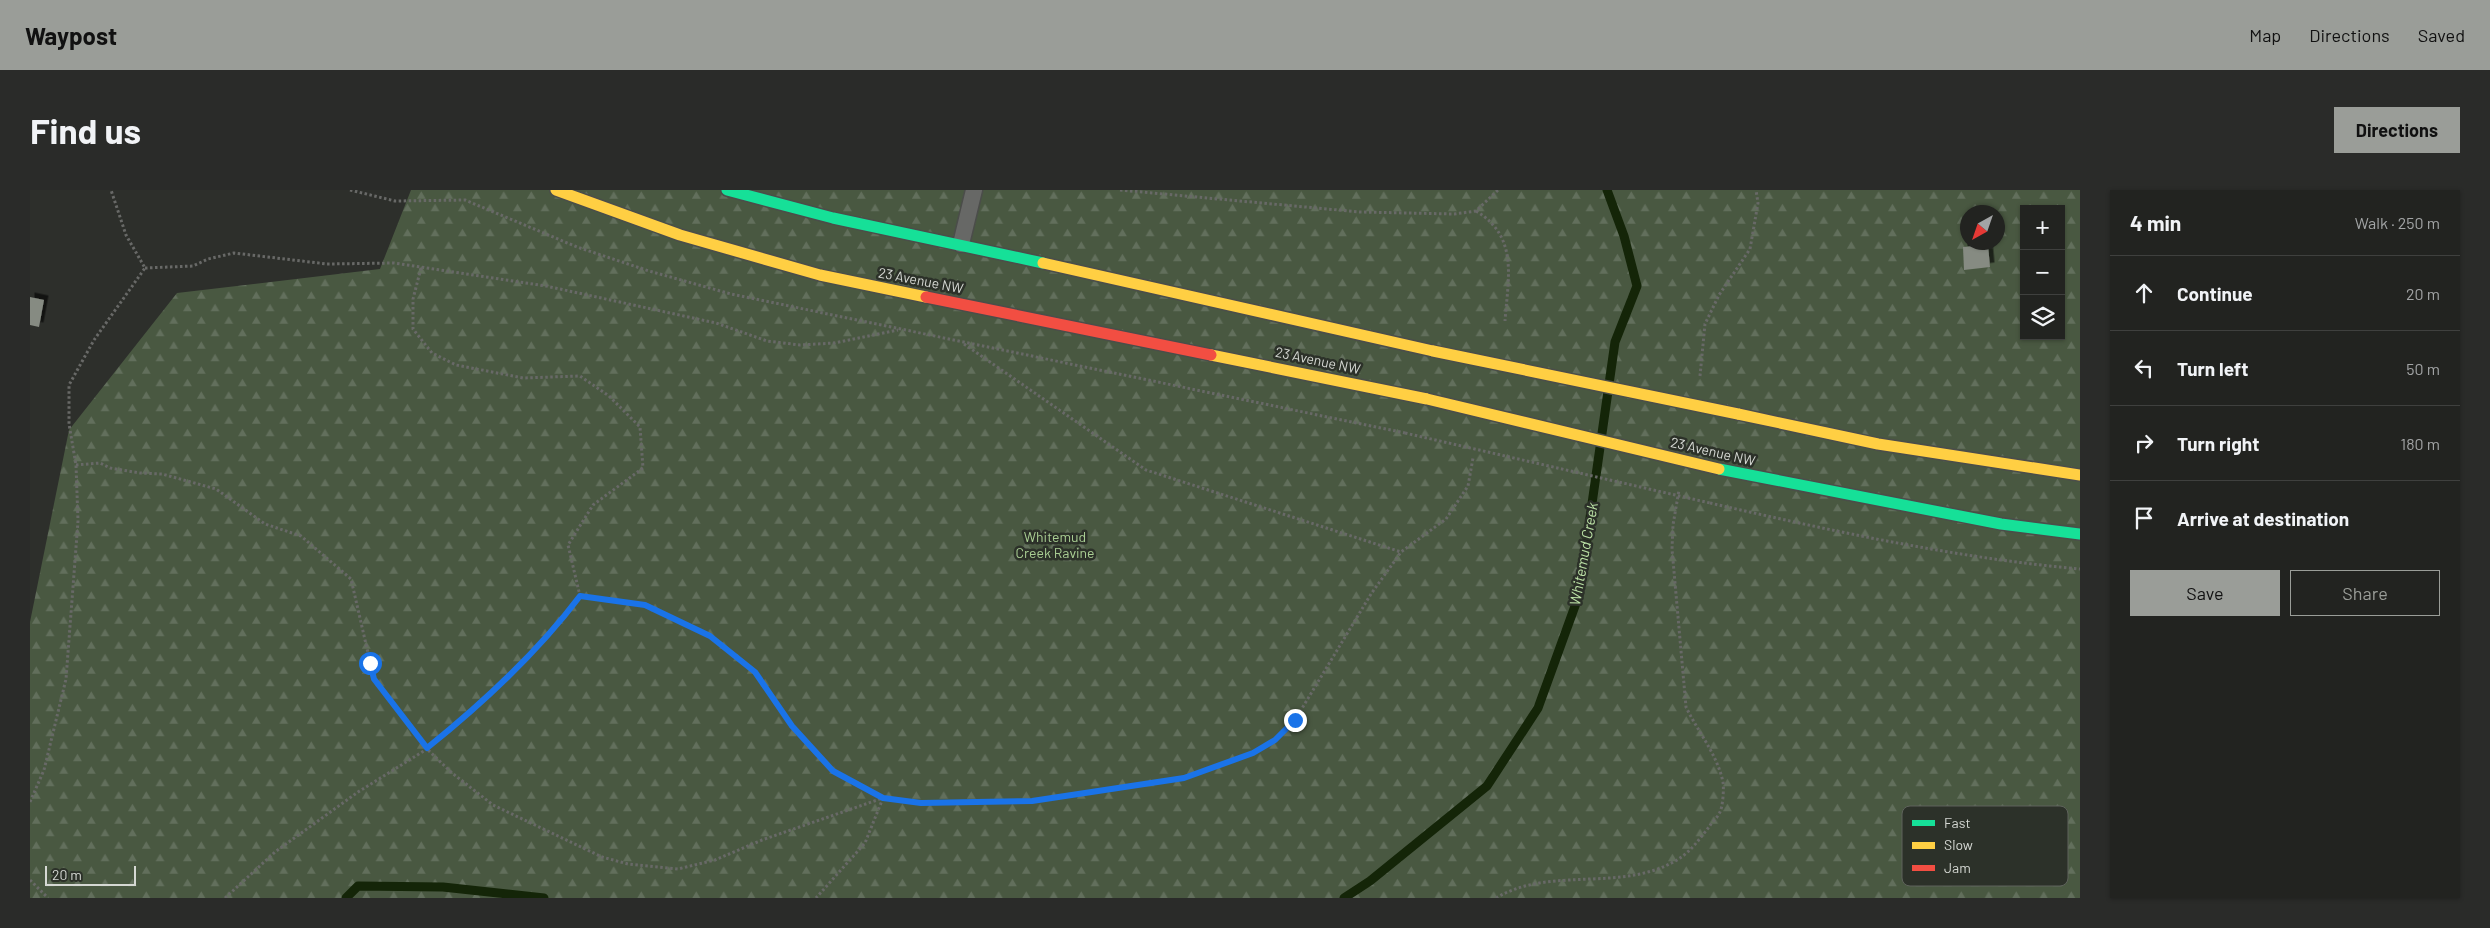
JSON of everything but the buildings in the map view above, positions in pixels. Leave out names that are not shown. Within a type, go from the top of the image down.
[{"type":"main road","name":"23 Avenue NW","points":[[556,190],[680,235],[820,275],[1428,399],[1719,469],[2000,524],[2080,534]]},
{"type":"main road","points":[[727,190],[834,218],[961,244],[1433,351],[1878,444],[2080,476]]},
{"type":"lane","points":[[961,244],[974,190]]},
{"type":"path","points":[[112,190],[126,235],[145,268]]},
{"type":"path","points":[[1120,190],[1360,212],[1454,214],[1476,211],[1498,190]]},
{"type":"path","points":[[1699,378],[1705,324],[1719,295],[1750,249],[1758,203],[1756,190]]},
{"type":"path","points":[[1476,211],[1490,219],[1502,237],[1509,267],[1504,321]]},
{"type":"path","points":[[145,268],[193,266],[208,259],[234,253],[327,264],[394,263],[546,286],[716,323],[767,341],[800,345],[834,343],[901,329]]},
{"type":"path","points":[[30,802],[44,770],[66,680],[78,521],[76,464],[69,424],[69,385],[94,340],[145,268]]},
{"type":"path","points":[[422,268],[412,299],[413,329],[432,353],[456,365],[523,378],[580,376],[608,396],[640,427],[643,468],[593,505],[568,546],[580,596]]},
{"type":"path","points":[[961,342],[1146,470],[1401,552]]},
{"type":"path","points":[[1405,434],[1812,526],[1932,548],[2080,569]]},
{"type":"path","points":[[580,596],[645,605],[710,636],[755,672],[792,726],[833,771],[883,798],[921,803],[1032,801],[1184,778],[1253,753],[1275,740],[1295,720],[1366,603],[1401,552],[1446,519],[1468,486],[1474,458]]},
{"type":"path","points":[[76,464],[100,463],[110,468],[140,474],[162,474],[216,489],[266,524],[301,536],[351,579],[374,679],[427,748],[452,773],[493,806],[602,857],[628,864],[678,869],[715,860],[762,840],[883,798]]},
{"type":"path","points":[[1496,898],[1510,890],[1560,881],[1606,880],[1649,872],[1681,858],[1721,812],[1723,783],[1707,742],[1697,730],[1686,707],[1672,550],[1673,525],[1680,486]]},
{"type":"path","points":[[225,898],[275,852],[358,792],[427,748],[460,722],[552,632],[580,596]]},
{"type":"path","points":[[816,898],[864,843],[883,798]]},
{"type":"path","points":[[30,880],[48,898]]},
{"type":"green space","name":"Whitemud Creek Ravine","points":[[411,190],[2080,190],[2080,898],[30,898],[30,622],[69,430],[177,293],[380,269]]},
{"type":"waterway","name":"Whitemud Creek","points":[[1344,898],[1370,881],[1487,786],[1538,708],[1579,595],[1615,342],[1637,286],[1624,236],[1607,190]]},
{"type":"waterway","name":"Whitemud Creek","points":[[346,898],[358,886],[443,887],[544,898]]},
{"type":"traffic: fast","points":[[727,190],[833,218],[1043,263]]},
{"type":"traffic: fast","points":[[1719,469],[2001,524],[2080,534]]},
{"type":"traffic: slow","points":[[556,190],[680,235],[820,275],[926,297]]},
{"type":"traffic: slow","points":[[1043,263],[1433,351]]},
{"type":"traffic: slow","points":[[1433,351],[1738,414]]},
{"type":"traffic: slow","points":[[1211,355],[1427,399]]},
{"type":"traffic: slow","points":[[1427,399],[1719,469]]},
{"type":"traffic: slow","points":[[1738,414],[1878,444],[2080,475]]},
{"type":"traffic: jam","points":[[926,297],[1211,355]]},
{"type":"route","points":[[370,663],[374,679],[427,748],[460,722],[496,688],[552,632],[580,596],[645,605],[710,636],[755,672],[792,726],[833,771],[883,798],[921,803],[1032,801],[1184,778],[1253,753],[1275,740],[1295,720]]}]
